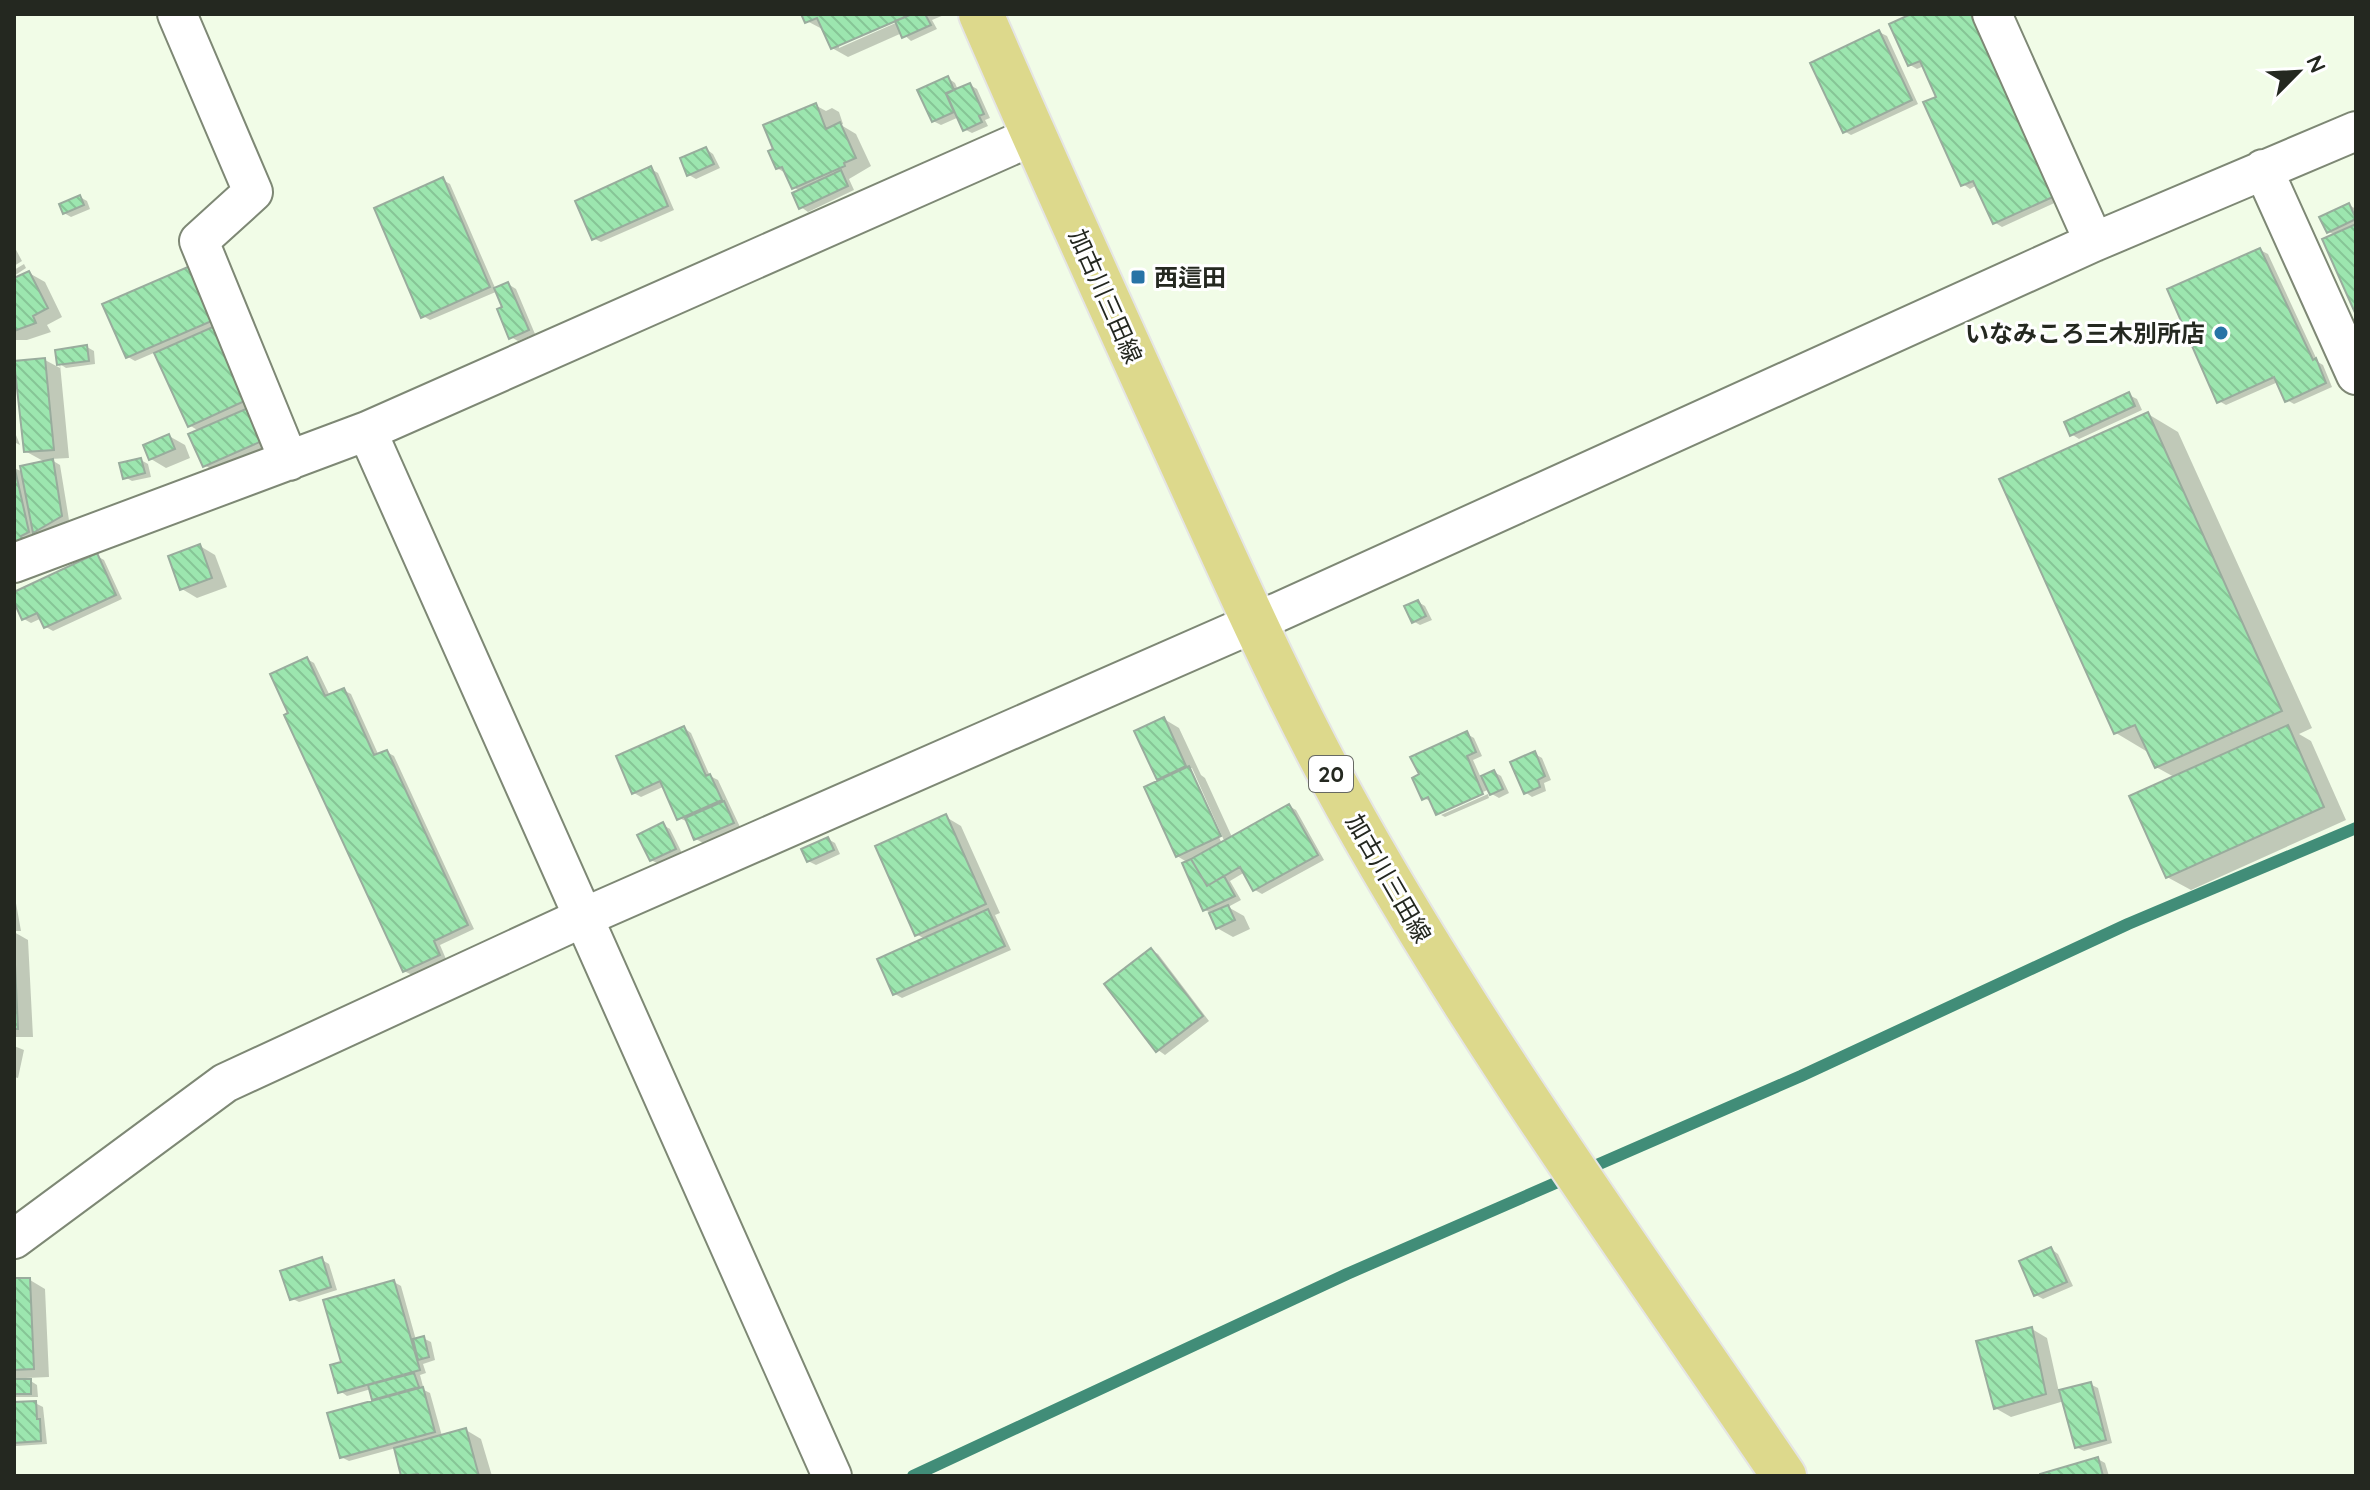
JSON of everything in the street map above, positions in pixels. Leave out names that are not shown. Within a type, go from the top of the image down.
[{"type":"main road","name":"加古川三田線","points":[[981,14],[1033,136],[1254,623],[1354,818],[1479,1028],[1784,1476]]},
{"type":"street","points":[[177,14],[253,192],[199,241],[289,461]]},
{"type":"street","points":[[1992,14],[2094,242]]},
{"type":"street","points":[[14,1239],[225,1083],[582,918],[1254,623],[2094,242],[2356,131]]},
{"type":"street","points":[[14,563],[367,431],[1033,136]]},
{"type":"street","points":[[2263,169],[2356,375]]},
{"type":"street","points":[[367,431],[832,1476]]},
{"type":"building","points":[[801,14],[912,14],[831,49],[817,18],[805,23]]},
{"type":"building","points":[[912,14],[925,14],[931,25],[902,38],[895,21]]},
{"type":"building","points":[[1911,14],[1971,14],[2055,196],[1993,224],[1973,181],[1961,186],[1923,102],[1936,97],[1920,61],[1908,66],[1889,24]]},
{"type":"building","points":[[1879,30],[1912,100],[1843,133],[1810,63]]},
{"type":"building","points":[[948,76],[954,90],[946,94],[954,112],[932,122],[917,90]]},
{"type":"building","points":[[970,83],[984,114],[979,116],[982,122],[963,131],[946,93]]},
{"type":"building","points":[[816,103],[826,129],[840,122],[856,158],[844,163],[845,166],[792,189],[782,167],[776,169],[768,151],[773,149],[763,125]]},
{"type":"building","points":[[706,147],[714,164],[687,176],[680,158]]},
{"type":"building","points":[[651,166],[668,206],[592,240],[575,201]]},
{"type":"building","points":[[841,170],[848,186],[799,209],[792,193]]},
{"type":"building","points":[[443,177],[490,287],[421,318],[374,208]]},
{"type":"building","points":[[80,195],[84,205],[63,214],[59,204]]},
{"type":"building","points":[[2349,203],[2356,219],[2327,233],[2319,217]]},
{"type":"building","points":[[2356,224],[2356,315],[2322,239]]},
{"type":"building","points":[[2260,248],[2326,383],[2285,402],[2274,377],[2217,403],[2167,289]]},
{"type":"building","points":[[190,266],[214,320],[126,358],[102,304]]},
{"type":"building","points":[[29,271],[48,308],[33,316],[36,323],[14,331],[14,278]]},
{"type":"building","points":[[508,282],[529,330],[509,339],[497,309],[502,307],[494,288]]},
{"type":"building","points":[[215,326],[249,399],[188,427],[154,353]]},
{"type":"building","points":[[87,345],[89,361],[57,365],[55,350]]},
{"type":"building","points":[[45,358],[54,450],[24,452],[14,361]]},
{"type":"building","points":[[2129,392],[2135,406],[2070,436],[2064,422]]},
{"type":"building","points":[[248,408],[262,441],[203,467],[188,434]]},
{"type":"building","points":[[2148,412],[2282,711],[2155,768],[2135,725],[2114,734],[1999,479]]},
{"type":"building","points":[[169,434],[175,449],[149,460],[143,445]]},
{"type":"building","points":[[141,458],[145,473],[123,479],[119,463]]},
{"type":"building","points":[[53,459],[62,516],[33,533],[20,466]]},
{"type":"building","points":[[14,465],[29,532],[21,536],[24,540],[14,544]]},
{"type":"building","points":[[200,544],[212,578],[180,590],[168,556]]},
{"type":"building","points":[[97,553],[116,595],[44,628],[37,613],[22,620],[14,602],[14,592]]},
{"type":"building","points":[[1418,600],[1426,616],[1412,623],[1404,606]]},
{"type":"building","points":[[307,657],[325,696],[344,688],[374,755],[387,750],[468,925],[434,941],[440,955],[403,972],[284,715],[288,713],[270,674]]},
{"type":"building","points":[[1164,717],[1186,766],[1157,780],[1134,731]]},
{"type":"building","points":[[2288,725],[2324,807],[2166,878],[2129,796]]},
{"type":"building","points":[[684,726],[706,776],[710,774],[722,800],[677,820],[660,781],[632,794],[616,756]]},
{"type":"building","points":[[1467,731],[1476,752],[1467,756],[1483,794],[1436,815],[1428,797],[1422,800],[1412,778],[1419,774],[1410,757]]},
{"type":"building","points":[[1535,751],[1545,776],[1538,780],[1540,787],[1524,794],[1510,762]]},
{"type":"building","points":[[1189,766],[1221,836],[1176,857],[1144,787]]},
{"type":"building","points":[[1494,770],[1503,789],[1490,795],[1481,776]]},
{"type":"building","points":[[724,801],[734,823],[694,840],[685,818]]},
{"type":"building","points":[[1289,804],[1318,855],[1253,891],[1240,867],[1207,886],[1191,859]]},
{"type":"building","points":[[946,814],[986,904],[915,936],[875,846]]},
{"type":"building","points":[[663,822],[676,849],[650,861],[637,835]]},
{"type":"building","points":[[828,837],[834,850],[807,862],[801,849]]},
{"type":"building","points":[[1191,859],[1207,886],[1224,876],[1235,896],[1203,911],[1182,863]]},
{"type":"building","points":[[1228,905],[1235,920],[1216,929],[1209,913]]},
{"type":"building","points":[[988,909],[1005,946],[893,995],[877,959]]},
{"type":"building","points":[[14,943],[18,1029],[14,1029]]},
{"type":"building","points":[[1151,948],[1203,1016],[1156,1052],[1104,984]]},
{"type":"building","points":[[2051,1247],[2067,1282],[2034,1296],[2019,1261]]},
{"type":"building","points":[[322,1257],[331,1287],[290,1300],[280,1271]]},
{"type":"building","points":[[14,1278],[30,1278],[34,1369],[14,1370]]},
{"type":"building","points":[[394,1280],[420,1370],[338,1393],[330,1365],[341,1362],[323,1300]]},
{"type":"building","points":[[2032,1327],[2046,1394],[1994,1409],[1976,1341]]},
{"type":"building","points":[[424,1336],[429,1357],[418,1360],[413,1339]]},
{"type":"building","points":[[414,1373],[419,1387],[372,1400],[368,1385]]},
{"type":"building","points":[[14,1379],[31,1379],[31,1394],[14,1394]]},
{"type":"building","points":[[2091,1382],[2106,1440],[2075,1448],[2059,1390]]},
{"type":"building","points":[[423,1387],[435,1432],[340,1458],[327,1413]]},
{"type":"building","points":[[36,1401],[41,1441],[14,1443],[14,1402]]},
{"type":"building","points":[[466,1428],[479,1476],[401,1476],[394,1448]]},
{"type":"building","points":[[2098,1457],[2103,1476],[2040,1476],[2040,1474]]},
{"type":"waterway","points":[[913,1476],[1347,1274],[1801,1076],[2128,924],[2356,828]]},
{"type":"place","name":"西這田","points":[[1138,277]]},
{"type":"place","name":"いなみころ三木別所店","points":[[2221,333]]}]
